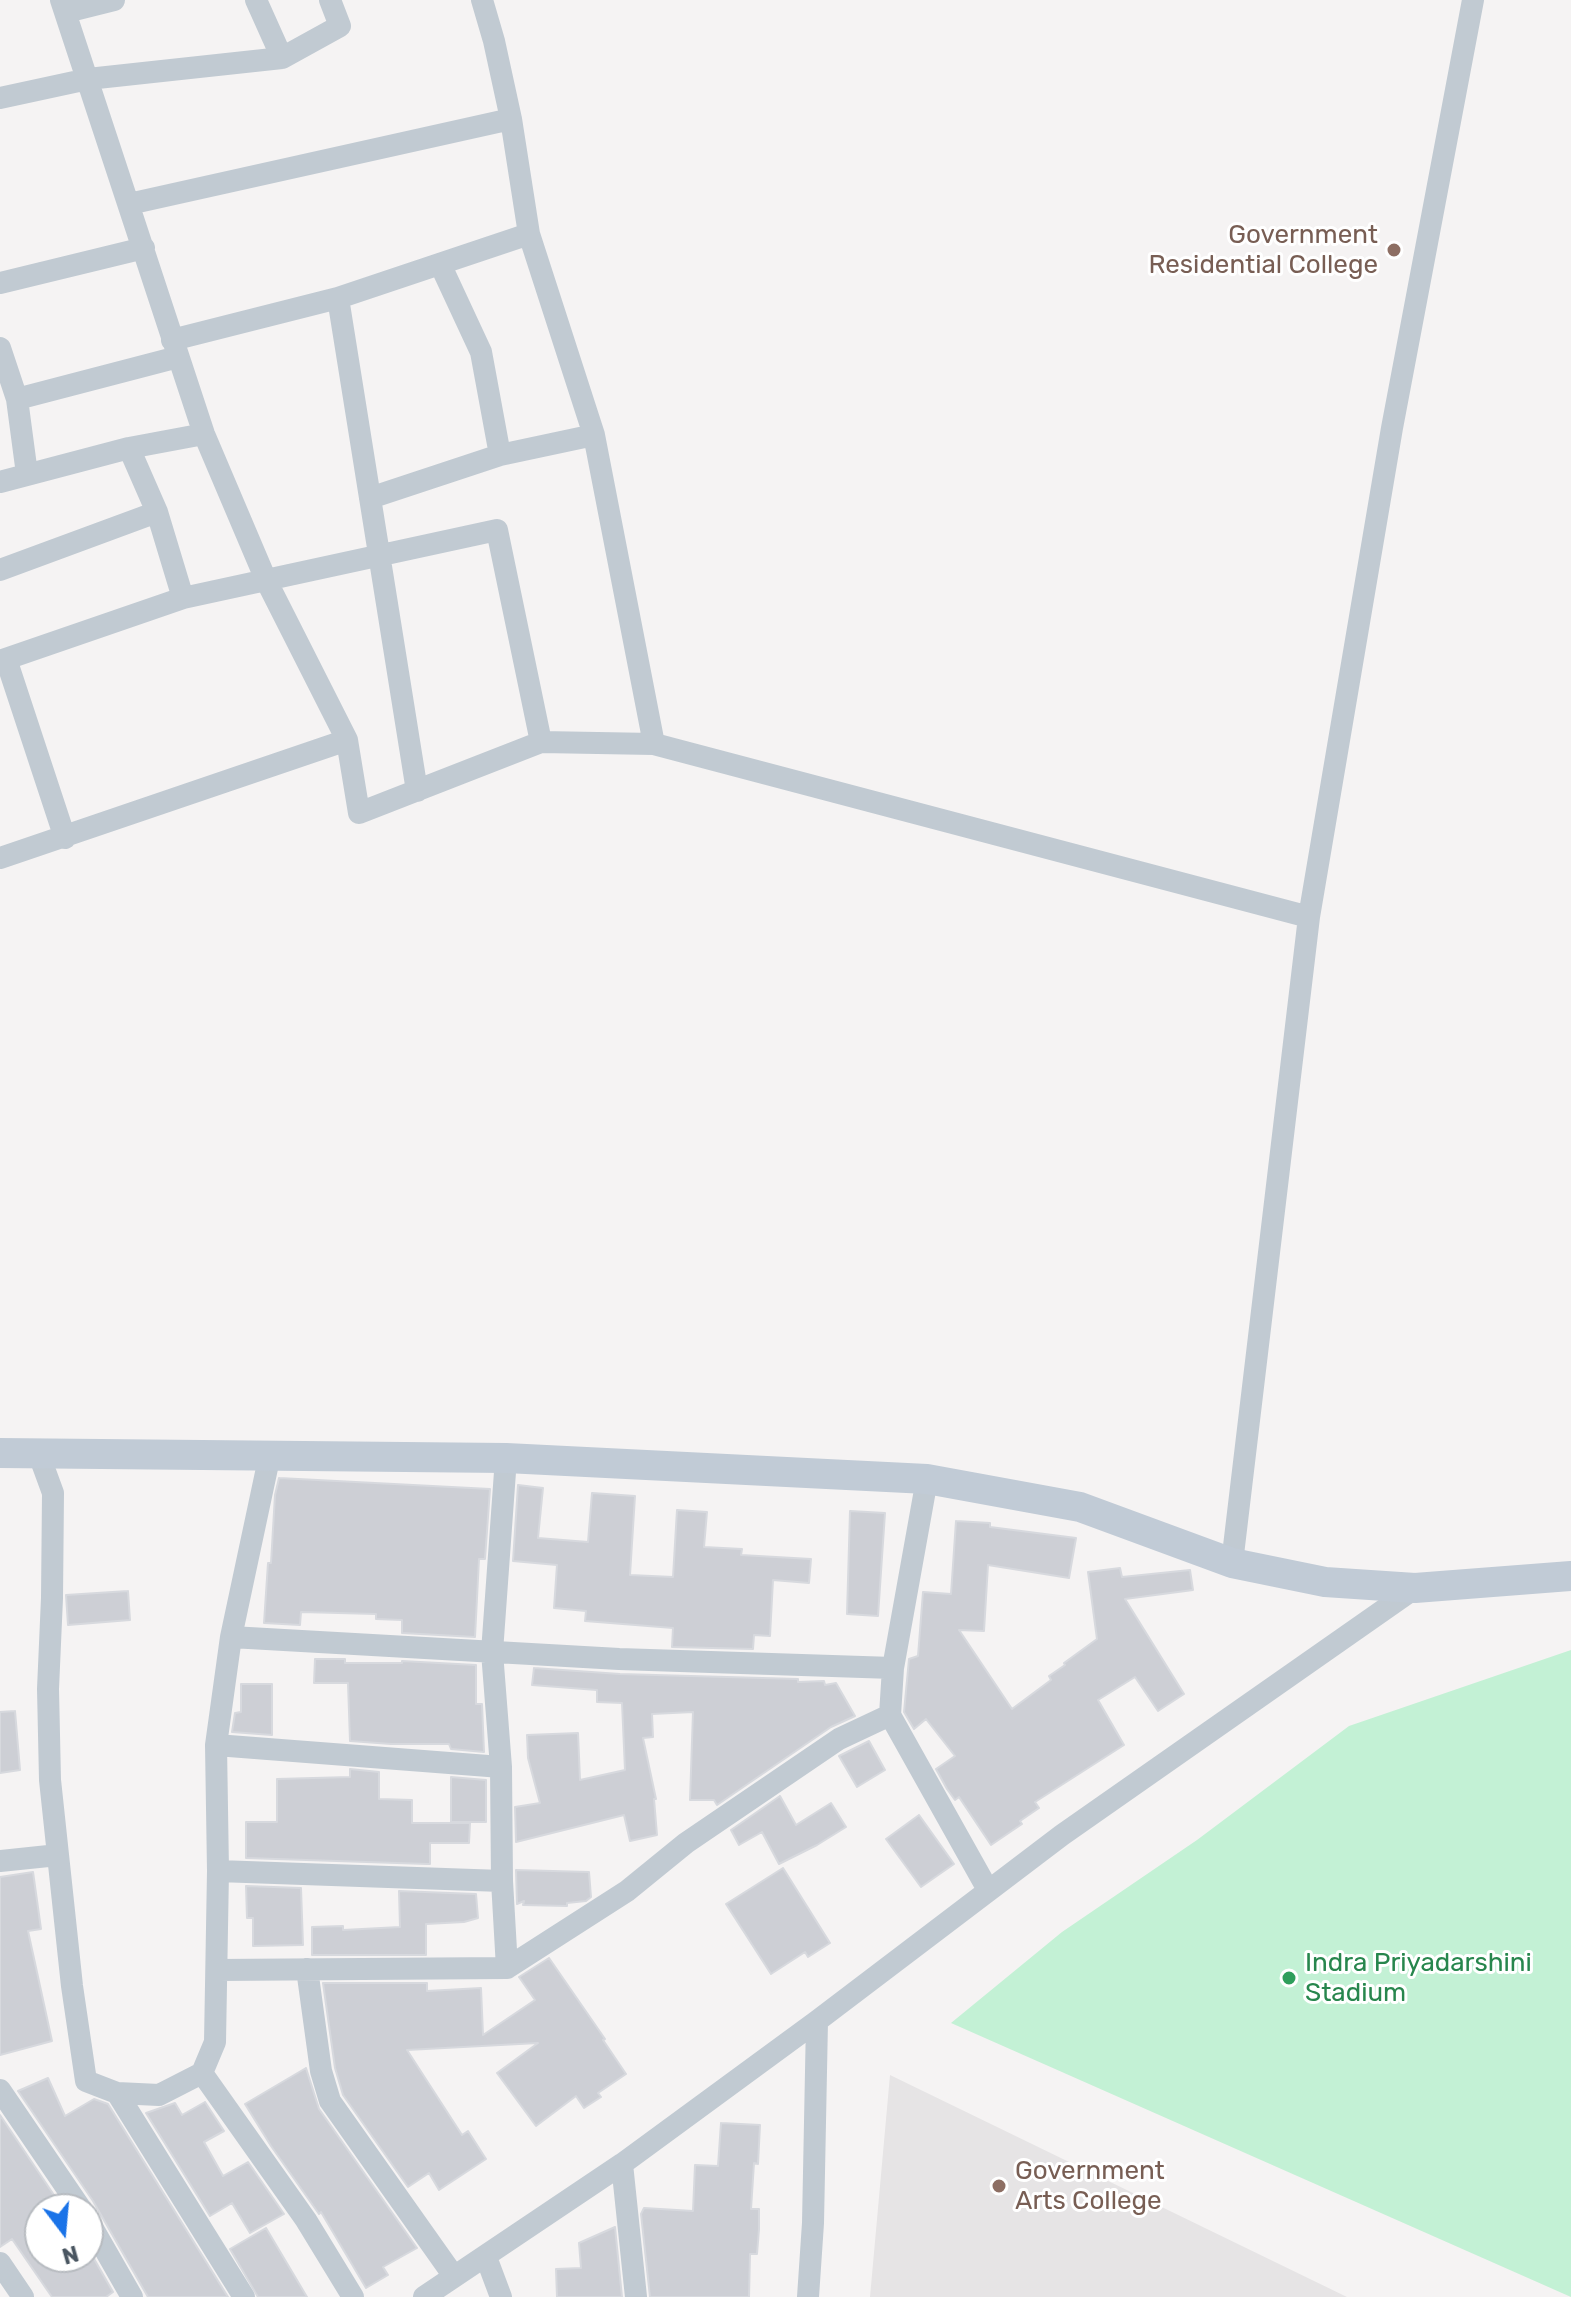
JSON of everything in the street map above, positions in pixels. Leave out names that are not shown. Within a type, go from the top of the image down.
[{"type":"main road","points":[[0,1453],[506,1458],[927,1479],[1080,1507],[1232,1563],[1325,1582],[1415,1588],[1571,1576]]},
{"type":"street","points":[[114,0],[64,6],[204,434],[266,580],[347,740],[359,813],[541,742],[654,744],[1309,917]]},
{"type":"street","points":[[256,0],[282,58]]},
{"type":"street","points":[[0,98],[88,79],[282,58],[340,26],[330,0]]},
{"type":"street","points":[[482,0],[511,119],[529,234],[594,435],[654,744]]},
{"type":"street","points":[[1232,1563],[1309,917],[1392,428],[1473,0]]},
{"type":"street","points":[[129,204],[511,119]]},
{"type":"street","points":[[17,399],[441,266],[529,234]]},
{"type":"street","points":[[0,283],[144,248]]},
{"type":"street","points":[[441,266],[481,352],[500,455]]},
{"type":"street","points":[[338,298],[417,791]]},
{"type":"street","points":[[0,348],[17,399],[27,474]]},
{"type":"street","points":[[0,482],[129,448],[204,434]]},
{"type":"street","points":[[370,498],[500,455],[594,435]]},
{"type":"street","points":[[129,448],[157,512],[183,598]]},
{"type":"street","points":[[0,570],[157,512]]},
{"type":"street","points":[[65,838],[3,660],[183,598],[497,530],[541,742]]},
{"type":"street","points":[[0,858],[347,740]]},
{"type":"street","points":[[38,1452],[53,1493],[48,1689],[50,1780],[72,1986],[86,2081],[117,2093],[159,2095],[202,2073],[215,2042],[218,1871],[216,1745],[231,1637],[270,1454]]},
{"type":"street","points":[[506,1458],[492,1652],[501,1767],[502,1881],[507,1968]]},
{"type":"street","points":[[927,1479],[893,1668],[890,1715],[988,1890]]},
{"type":"street","points":[[424,2297],[622,2164],[1075,1826],[1415,1588]]},
{"type":"street","points":[[231,1637],[492,1652],[893,1668]]},
{"type":"street","points":[[217,1970],[507,1968],[627,1891],[686,1843],[839,1739],[890,1715]]},
{"type":"street","points":[[216,1745],[501,1767]]},
{"type":"street","points":[[0,1861],[58,1855]]},
{"type":"street","points":[[218,1871],[502,1881]]},
{"type":"street","points":[[307,1969],[321,2071],[330,2101],[453,2275]]},
{"type":"street","points":[[808,2297],[813,2223],[817,2021]]},
{"type":"street","points":[[202,2073],[306,2220],[353,2297]]},
{"type":"street","points":[[0,2090],[70,2193]]},
{"type":"street","points":[[117,2093],[244,2297]]},
{"type":"street","points":[[622,2164],[636,2297]]},
{"type":"street","points":[[104,2248],[132,2297]]},
{"type":"street","points":[[486,2257],[501,2297]]},
{"type":"street","points":[[0,2263],[23,2297]]},
{"type":"shaded area","name":"Government Arts College","points":[[890,2075],[1347,2297],[870,2297]]},
{"type":"green space","name":"Indra Priyadarshini Stadium","points":[[1571,1650],[1571,2297],[951,2023],[1062,1932],[1197,1840],[1349,1726]]},
{"type":"building","points":[[279,1478],[490,1489],[485,1559],[479,1559],[475,1637],[402,1633],[402,1620],[376,1619],[376,1614],[301,1612],[300,1625],[264,1623]]},
{"type":"building","points":[[518,1485],[543,1488],[538,1538],[588,1542],[592,1493],[635,1496],[630,1575],[673,1577],[677,1510],[707,1512],[704,1547],[742,1549],[741,1555],[811,1559],[809,1583],[773,1580],[770,1636],[754,1635],[753,1649],[672,1647],[673,1628],[585,1621],[586,1611],[554,1608],[557,1565],[513,1561]]},
{"type":"building","points":[[850,1511],[885,1513],[878,1616],[847,1614]]},
{"type":"building","points":[[956,1521],[990,1523],[990,1527],[1076,1538],[1069,1578],[988,1565],[984,1631],[959,1630],[1012,1709],[1051,1680],[1049,1676],[1064,1663],[1097,1639],[1088,1572],[1120,1568],[1122,1577],[1190,1570],[1193,1590],[1125,1599],[1184,1694],[1158,1711],[1135,1677],[1098,1700],[1124,1745],[1035,1802],[1039,1808],[991,1845],[959,1797],[955,1800],[947,1789],[936,1769],[955,1756],[926,1719],[914,1729],[904,1712],[909,1659],[918,1656],[923,1592],[951,1594]]},
{"type":"building","points":[[128,1591],[130,1620],[68,1625],[66,1595]]},
{"type":"building","points":[[315,1659],[345,1659],[345,1663],[402,1661],[476,1665],[476,1704],[482,1704],[484,1752],[451,1749],[449,1744],[350,1741],[348,1683],[314,1683]]},
{"type":"building","points":[[534,1668],[824,1681],[825,1685],[836,1683],[855,1716],[831,1727],[717,1805],[714,1800],[690,1800],[693,1712],[652,1714],[653,1737],[643,1738],[656,1799],[657,1835],[630,1841],[624,1815],[516,1842],[515,1807],[540,1803],[528,1758],[527,1735],[578,1733],[580,1780],[625,1770],[622,1703],[597,1702],[597,1690],[532,1685]]},
{"type":"building","points":[[241,1684],[272,1684],[272,1735],[232,1732],[235,1713],[241,1712]]},
{"type":"building","points":[[15,1711],[20,1770],[0,1773],[0,1712]]},
{"type":"building","points":[[869,1741],[885,1770],[857,1787],[839,1756]]},
{"type":"building","points":[[350,1769],[379,1772],[379,1799],[412,1800],[412,1823],[470,1823],[469,1843],[430,1843],[430,1864],[246,1858],[246,1822],[277,1822],[277,1779],[350,1777]]},
{"type":"building","points":[[451,1777],[486,1780],[486,1822],[451,1822]]},
{"type":"building","points":[[780,1796],[796,1825],[831,1803],[846,1827],[779,1864],[762,1832],[739,1845],[731,1830]]},
{"type":"building","points":[[919,1815],[954,1864],[921,1887],[886,1839]]},
{"type":"building","points":[[783,1868],[830,1943],[808,1957],[805,1952],[771,1974],[726,1904]]},
{"type":"building","points":[[516,1870],[589,1872],[591,1897],[586,1901],[567,1903],[567,1906],[523,1905],[524,1901],[517,1904]]},
{"type":"building","points":[[33,1872],[41,1929],[28,1931],[52,2041],[0,2055],[0,1877]]},
{"type":"building","points":[[246,1886],[301,1888],[303,1945],[253,1946],[253,1918],[247,1918]]},
{"type":"building","points":[[399,1891],[476,1894],[478,1918],[426,1924],[426,1955],[312,1955],[312,1927],[343,1926],[343,1930],[400,1927]]},
{"type":"building","points":[[549,1958],[626,2074],[598,2093],[601,2097],[584,2108],[576,2096],[536,2126],[497,2073],[538,2043],[407,2050],[462,2135],[468,2131],[486,2159],[439,2190],[429,2173],[408,2187],[343,2095],[335,2068],[323,1983],[427,1983],[427,1991],[481,1988],[483,2035],[535,2000],[519,1977]]},
{"type":"building","points":[[306,2068],[319,2109],[417,2248],[383,2267],[388,2275],[366,2288],[321,2212],[319,2214],[271,2146],[245,2104]]},
{"type":"building","points":[[48,2078],[65,2116],[94,2099],[108,2104],[228,2297],[148,2297],[104,2220],[104,2193],[88,2193],[18,2091]]},
{"type":"building","points":[[205,2102],[224,2131],[204,2142],[223,2176],[248,2162],[284,2214],[250,2233],[232,2203],[210,2216],[146,2113],[175,2103],[182,2115]]},
{"type":"building","points":[[0,2115],[53,2193],[24,2193],[24,2256],[12,2239],[0,2247]]},
{"type":"building","points":[[721,2123],[760,2125],[751,2209],[759,2209],[759,2229],[757,2254],[750,2254],[749,2297],[650,2297],[641,2214],[644,2208],[693,2211],[695,2165],[718,2166]]},
{"type":"building","points":[[615,2227],[622,2297],[557,2297],[556,2269],[581,2268],[579,2243]]},
{"type":"building","points":[[266,2228],[307,2297],[258,2297],[230,2249]]},
{"type":"building","points":[[35,2273],[102,2273],[113,2292],[106,2297],[52,2297]]},
{"type":"place","name":"Government Residential College","points":[[1394,250]]},
{"type":"place","name":"Indra Priyadarshini Stadium","points":[[1289,1978]]},
{"type":"place","name":"Government Arts College","points":[[999,2186]]}]
